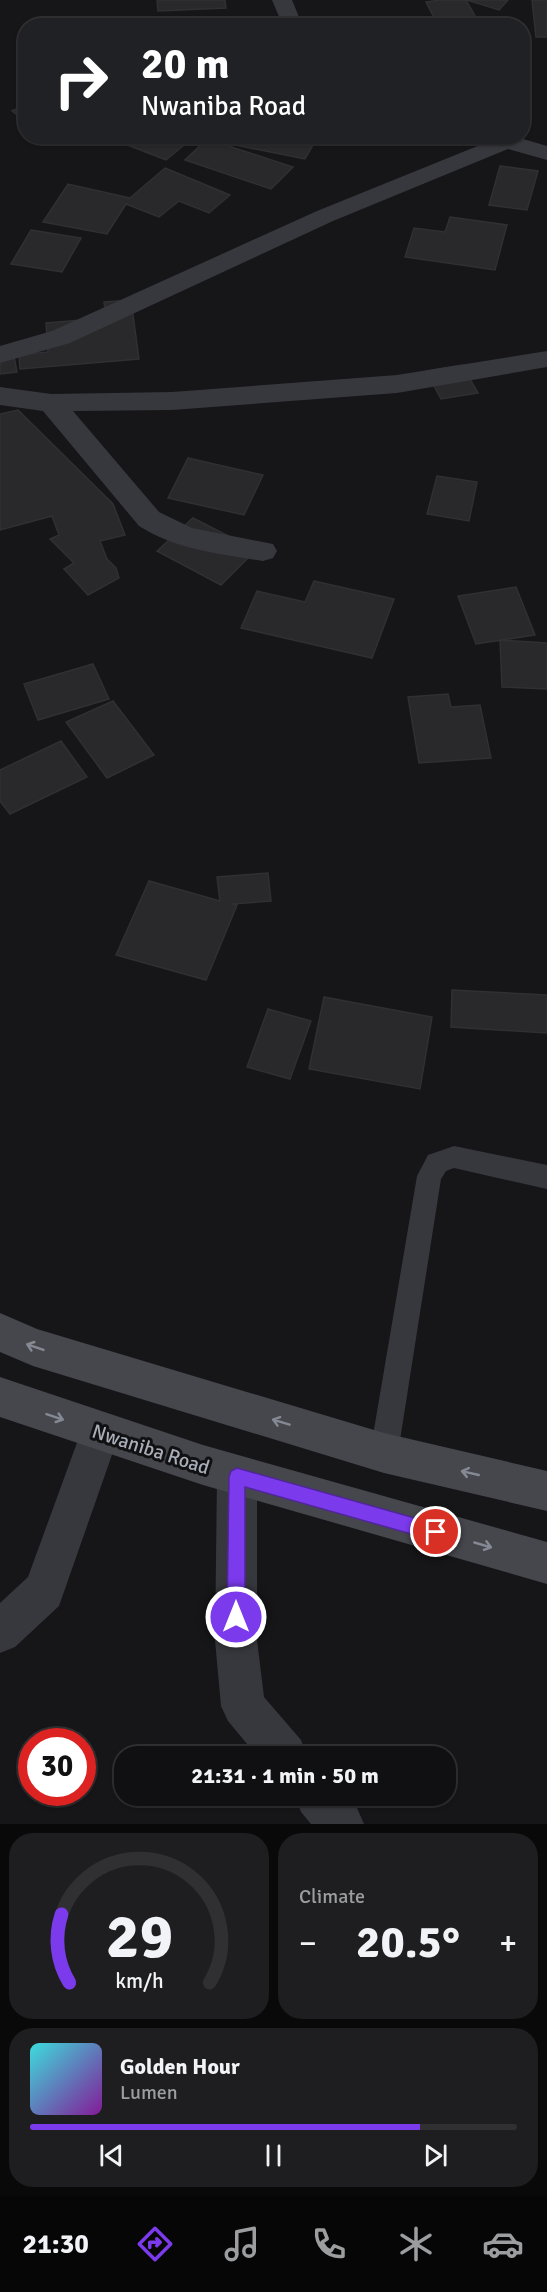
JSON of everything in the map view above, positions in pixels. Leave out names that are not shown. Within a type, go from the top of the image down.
[{"type":"main road","points":[[0,1332],[33,1347],[384,1454],[547,1491]]},
{"type":"main road","name":"Nwaniba Road","points":[[0,1396],[237,1477],[547,1563]]},
{"type":"street","points":[[282,0],[289,18]]},
{"type":"street","points":[[0,355],[60,337],[485,144]]},
{"type":"street","points":[[514,144],[547,153]]},
{"type":"street","points":[[0,396],[51,403],[172,401],[397,384],[547,359]]},
{"type":"street","points":[[51,403],[149,519],[159,526],[181,535],[263,551]]},
{"type":"street","points":[[0,1632],[44,1591],[100,1432]]},
{"type":"street","points":[[237,1477],[236,1640],[243,1706],[277,1746]]},
{"type":"street","points":[[326,1806],[341,1824]]},
{"type":"lane","points":[[384,1454],[429,1176],[437,1163],[454,1157],[547,1177]]},
{"type":"building","points":[[157,0],[225,0],[226,8],[158,11]]},
{"type":"building","points":[[466,0],[476,18],[434,18],[426,2]]},
{"type":"building","points":[[467,0],[508,0],[499,10]]},
{"type":"building","points":[[532,0],[547,0],[547,37],[536,37]]},
{"type":"building","points":[[125,144],[185,144],[166,160]]},
{"type":"building","points":[[202,144],[222,144],[293,167],[271,189],[185,160]]},
{"type":"building","points":[[230,144],[313,144],[305,159]]},
{"type":"building","points":[[500,166],[538,171],[527,210],[489,205]]},
{"type":"building","points":[[165,168],[230,195],[209,213],[179,201],[159,217],[126,204],[107,234],[43,222],[68,184],[130,198]]},
{"type":"building","points":[[450,217],[507,225],[495,270],[405,257],[414,228],[445,232]]},
{"type":"building","points":[[31,230],[81,238],[62,272],[11,264]]},
{"type":"building","points":[[131,300],[139,359],[20,369],[19,355],[48,352],[46,323],[106,318],[104,302]]},
{"type":"building","points":[[14,356],[17,372],[0,374],[0,358]]},
{"type":"building","points":[[462,365],[478,393],[441,399],[426,371]]},
{"type":"building","points":[[18,410],[113,504],[125,535],[100,541],[107,559],[116,568],[119,578],[88,595],[64,569],[74,563],[50,539],[59,535],[52,516],[0,530],[0,414]]},
{"type":"building","points":[[188,458],[263,475],[244,515],[168,498]]},
{"type":"building","points":[[437,476],[477,482],[469,521],[427,514]]},
{"type":"building","points":[[193,518],[256,550],[221,585],[157,551]]},
{"type":"building","points":[[314,581],[394,599],[372,658],[241,628],[257,591],[305,602]]},
{"type":"building","points":[[516,587],[535,635],[476,644],[458,596]]},
{"type":"building","points":[[500,640],[547,643],[547,689],[502,687]]},
{"type":"building","points":[[93,664],[109,699],[38,720],[24,684]]},
{"type":"building","points":[[448,694],[451,707],[480,705],[491,758],[419,763],[408,697]]},
{"type":"building","points":[[113,701],[154,755],[107,778],[66,722]]},
{"type":"building","points":[[61,741],[87,777],[10,814],[0,801],[0,770]]},
{"type":"building","points":[[268,873],[271,901],[232,904],[237,905],[206,980],[116,955],[149,881],[220,901],[217,877]]},
{"type":"building","points":[[452,990],[547,995],[547,1033],[451,1027]]},
{"type":"building","points":[[324,997],[432,1017],[420,1089],[309,1069]]},
{"type":"building","points":[[268,1009],[311,1021],[290,1079],[247,1067]]},
{"type":"route","points":[[236,1617],[237,1477],[436,1532]]}]
